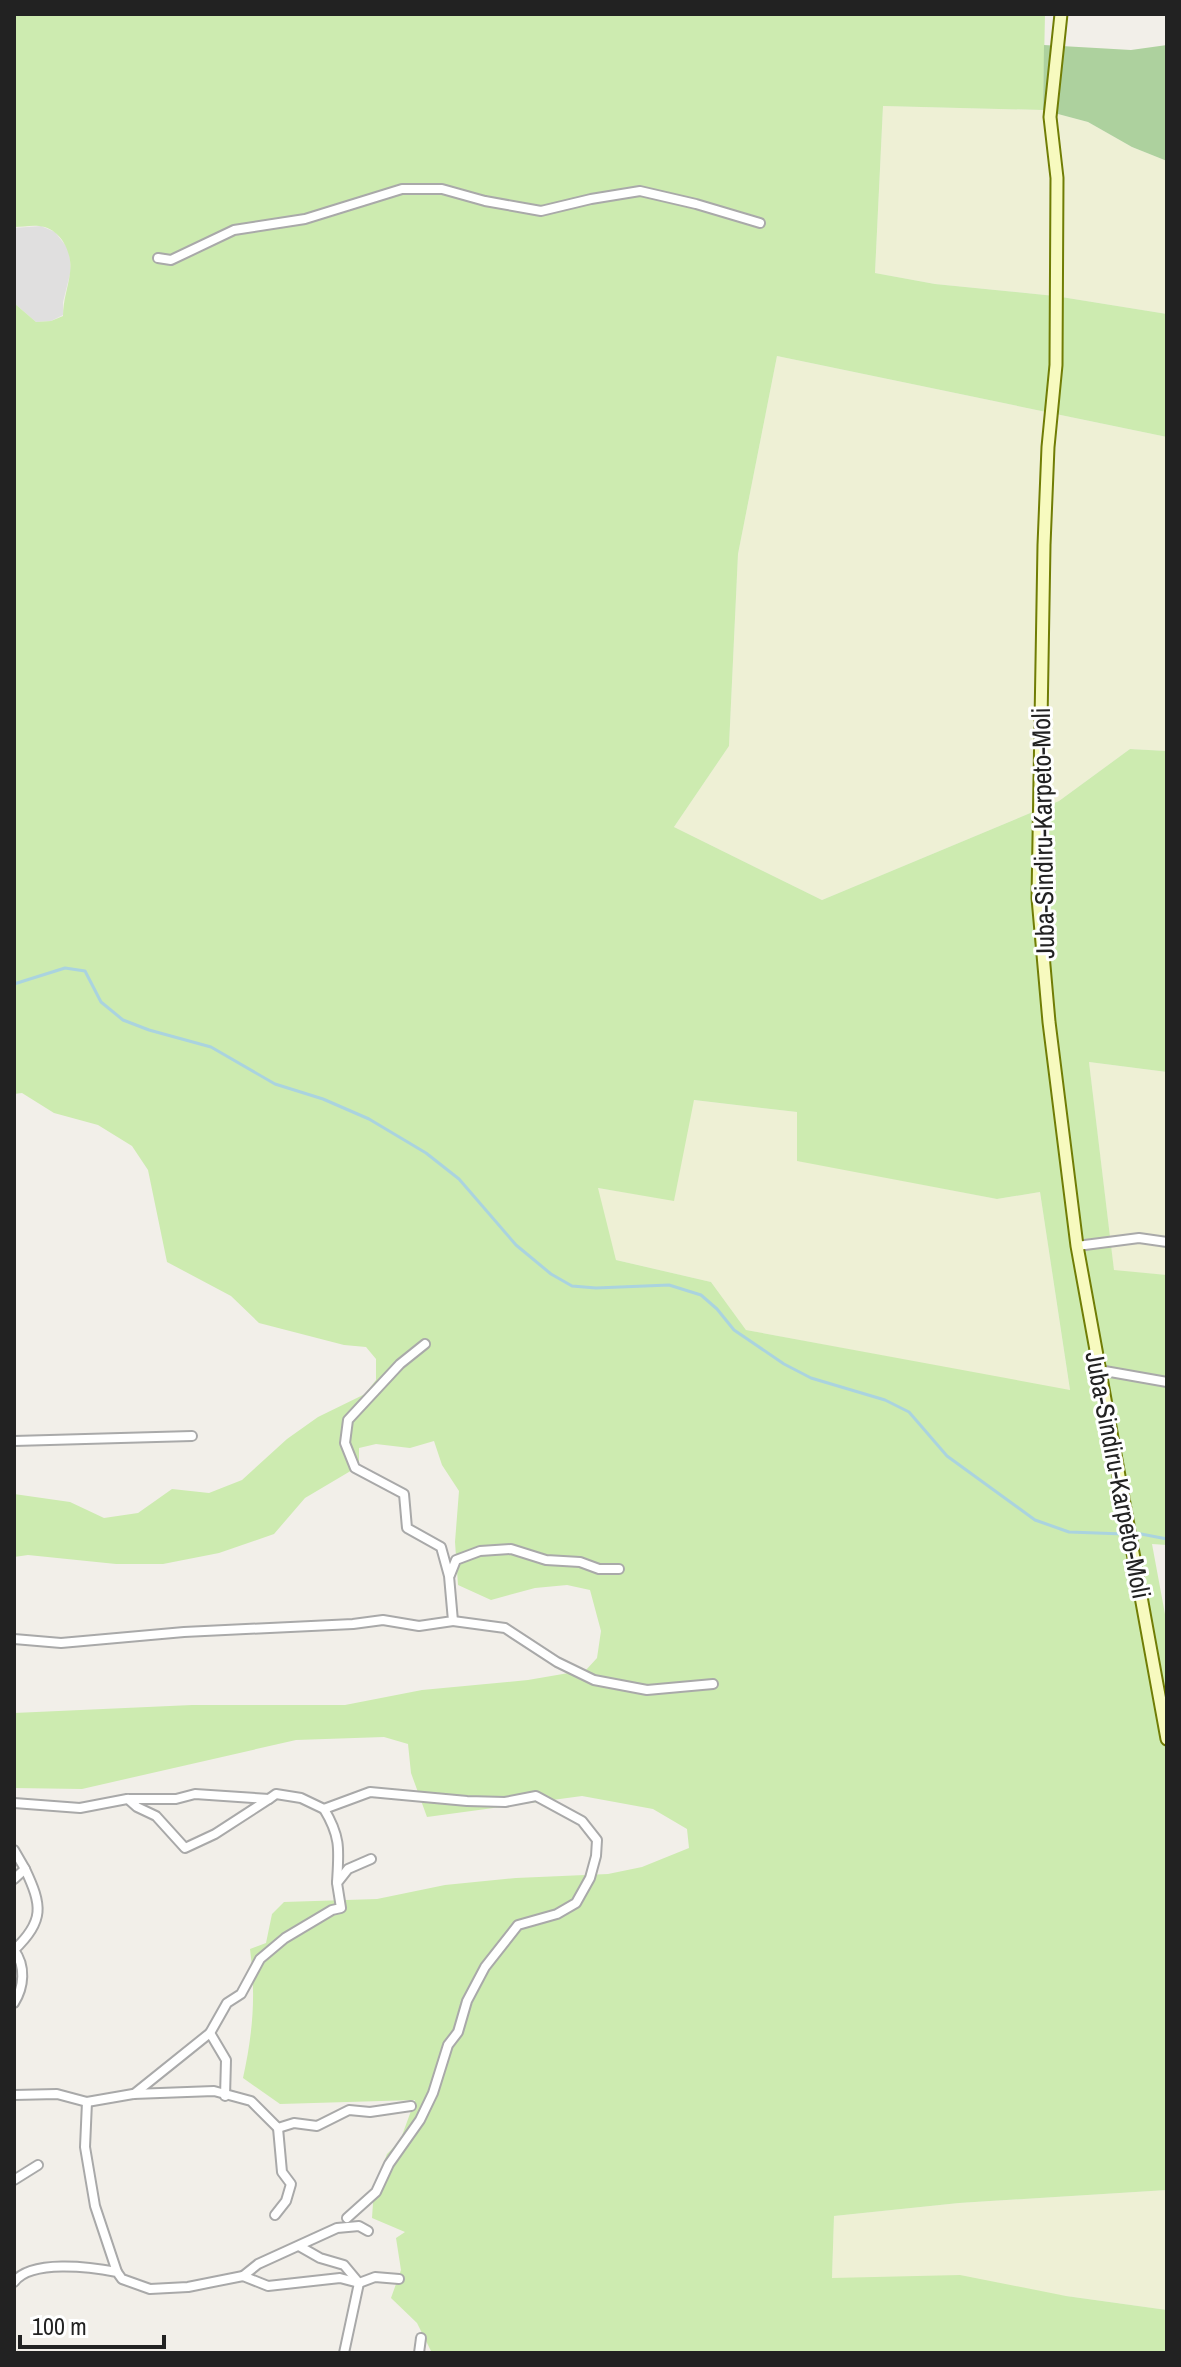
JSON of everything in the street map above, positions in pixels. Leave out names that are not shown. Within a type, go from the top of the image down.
[{"type":"main road","name":"Juba-Sindiru-Karpeto-Moli","points":[[1061,14],[1050,117],[1057,178],[1056,365],[1048,447],[1044,545],[1038,870],[1049,1022],[1077,1246],[1167,1739]]},
{"type":"street","points":[[158,258],[171,260],[234,230],[305,219],[402,189],[442,189],[541,211],[640,191],[760,223]]},
{"type":"street","points":[[1077,1246],[1139,1238],[1167,1242]]},
{"type":"street","points":[[425,1344],[400,1364],[348,1420],[345,1443],[355,1468],[404,1494],[407,1528],[441,1547],[453,1599],[453,1621]]},
{"type":"street","points":[[1099,1370],[1167,1382]]},
{"type":"street","points":[[14,1441],[192,1436]]},
{"type":"street","points":[[449,1576],[456,1560],[480,1551],[511,1549],[546,1560],[580,1562],[599,1569],[619,1569]]},
{"type":"street","points":[[14,1639],[61,1643],[383,1620],[419,1626],[453,1621],[505,1628],[557,1662],[594,1680],[647,1690],[713,1684]]},
{"type":"street","points":[[324,1809],[370,1792],[505,1802],[536,1796],[582,1821],[597,1840],[590,1878],[576,1903],[557,1914],[518,1925],[485,1967],[467,2001],[458,2032],[448,2045],[433,2093],[420,2120],[389,2164],[376,2192],[347,2218]]},
{"type":"street","points":[[14,1803],[80,1808],[127,1799],[176,1799],[195,1794],[269,1799]]},
{"type":"street","points":[[127,1799],[156,1816],[185,1848],[215,1834],[276,1794],[301,1798],[324,1809],[336,1828],[337,1883],[341,1908],[332,1910],[285,1938],[260,1959],[241,1994],[227,2003],[210,2033],[133,2094]]},
{"type":"street","points":[[14,1850],[38,1898],[35,1925],[14,1950],[20,1958],[23,1977],[14,2003]]},
{"type":"street","points":[[337,1883],[348,1869],[371,1859]]},
{"type":"street","points":[[14,1879],[25,1869]]},
{"type":"street","points":[[210,2033],[226,2060],[225,2096]]},
{"type":"street","points":[[14,2095],[57,2094],[87,2102],[133,2094],[214,2091],[251,2101],[278,2128],[282,2172],[291,2184],[286,2201],[275,2215]]},
{"type":"street","points":[[87,2102],[85,2147],[95,2206],[122,2279],[150,2289],[188,2287],[243,2276],[258,2264],[337,2228],[359,2226],[368,2231]]},
{"type":"street","points":[[278,2128],[294,2123],[317,2126],[349,2110],[370,2112],[411,2106]]},
{"type":"street","points":[[14,2180],[38,2165]]},
{"type":"street","points":[[299,2246],[320,2258],[344,2265],[359,2283]]},
{"type":"street","points":[[14,2282],[29,2270],[96,2268],[117,2272]]},
{"type":"street","points":[[243,2276],[268,2286],[340,2278],[359,2283],[375,2277],[399,2279]]},
{"type":"street","points":[[344,2353],[359,2283]]},
{"type":"street","points":[[419,2353],[421,2338]]},
{"type":"shaded area","points":[[41,226],[55,232],[69,250],[71,270],[63,315],[51,321],[36,322],[14,303],[14,228]]},
{"type":"green space","points":[[14,14],[1045,14],[1043,110],[883,106],[875,273],[935,284],[1055,296],[1167,314],[1167,437],[777,356],[738,554],[729,746],[674,827],[822,900],[1059,801],[1130,749],[1167,751],[1167,1072],[1089,1062],[1114,1270],[1167,1275],[1167,1545],[1152,1544],[1167,1625],[1167,2190],[959,2203],[834,2216],[832,2278],[960,2275],[1066,2296],[1167,2310],[1167,2353],[432,2353],[417,2323],[391,2298],[401,2270],[396,2238],[405,2232],[372,2218],[374,2188],[387,2154],[400,2141],[415,2100],[280,2104],[243,2078],[252,2014],[250,1949],[266,1943],[272,1914],[284,1902],[377,1899],[445,1885],[608,1874],[642,1867],[689,1848],[687,1829],[653,1809],[582,1796],[427,1817],[411,1773],[408,1744],[384,1737],[296,1740],[82,1789],[14,1788],[14,1713],[192,1705],[345,1705],[422,1690],[528,1680],[586,1670],[597,1658],[601,1631],[590,1590],[567,1585],[535,1588],[491,1600],[458,1585],[455,1542],[459,1491],[442,1465],[434,1441],[410,1448],[376,1444],[359,1448],[359,1466],[305,1498],[274,1534],[219,1553],[163,1564],[116,1564],[28,1555],[14,1557],[14,1494],[70,1502],[104,1518],[138,1513],[172,1489],[209,1493],[242,1480],[287,1439],[318,1417],[365,1394],[376,1380],[376,1359],[366,1347],[344,1345],[259,1323],[231,1296],[167,1262],[148,1170],[132,1146],[98,1125],[54,1113],[22,1093],[14,1094],[14,303],[36,322],[63,316],[70,258],[64,243],[54,231],[39,226],[14,227]],"holes":[[[694,1100],[797,1112],[797,1161],[997,1199],[1040,1192],[1070,1390],[746,1330],[711,1282],[616,1260],[598,1188],[674,1201]]]},
{"type":"green space","points":[[1044,45],[1131,50],[1167,45],[1167,161],[1132,147],[1088,122],[1043,110]]},
{"type":"green space","points":[[883,106],[1043,110],[1088,122],[1132,147],[1167,161],[1167,314],[1055,296],[935,284],[875,273]]},
{"type":"green space","points":[[777,356],[1167,437],[1167,751],[1130,749],[1059,801],[822,900],[674,827],[729,746],[738,554]]},
{"type":"green space","points":[[1089,1062],[1167,1072],[1167,1275],[1114,1271]]},
{"type":"green space","points":[[693,1100],[797,1112],[797,1160],[997,1199],[1040,1192],[1070,1391],[746,1330],[711,1282],[616,1260],[597,1188],[674,1200]]},
{"type":"green space","points":[[1167,2190],[1167,2310],[1066,2296],[832,2278],[834,2216],[959,2203]]},
{"type":"waterway","points":[[14,984],[65,968],[85,971],[101,1002],[123,1020],[211,1047],[275,1084],[323,1099],[369,1119],[426,1153],[459,1179],[516,1245],[551,1274],[572,1286],[669,1285],[701,1295],[734,1330],[784,1364],[811,1378],[885,1400],[909,1412],[947,1456],[1035,1520],[1069,1532],[1124,1534]]},
{"type":"waterway","points":[[1136,1533],[1167,1539]]}]
